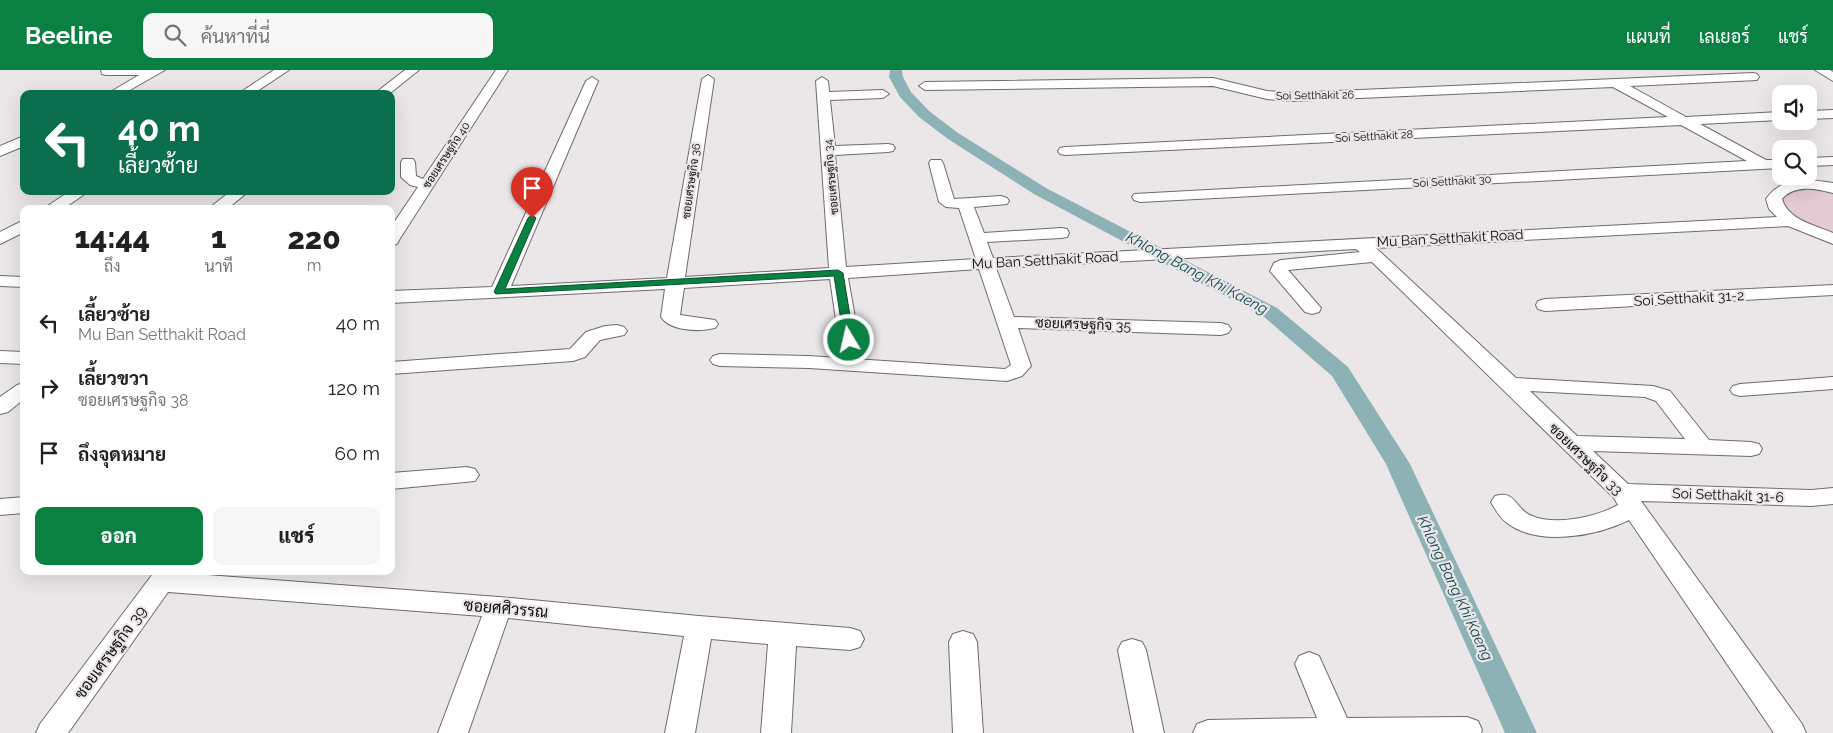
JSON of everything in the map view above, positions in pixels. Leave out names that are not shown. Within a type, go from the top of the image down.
[{"type":"street","points":[[250,90],[283,70]]},
{"type":"street","points":[[386,90],[413,70]]},
{"type":"street","name":"ซอยเศรษฐกิจ 40","points":[[395,234],[502,70]]},
{"type":"street","points":[[1591,70],[1772,170]]},
{"type":"street","points":[[1820,70],[1833,77]]},
{"type":"street","points":[[106,71],[158,71]]},
{"type":"street","points":[[121,90],[158,71]]},
{"type":"street","name":"Soi Setthakit 26","points":[[925,86],[1213,82],[1267,94],[1291,97],[1753,78]]},
{"type":"street","name":"ซอยเศรษฐกิจ 36","points":[[708,79],[670,317],[672,320],[708,324]]},
{"type":"street","points":[[499,292],[592,81]]},
{"type":"street","name":"ซอยเศรษฐกิจ 34","points":[[849,340],[838,273],[829,151],[822,89],[883,94]]},
{"type":"street","points":[[1817,115],[1833,114]]},
{"type":"street","name":"Soi Setthakit 28","points":[[1065,152],[1772,116]]},
{"type":"street","points":[[1539,141],[1705,133]]},
{"type":"street","points":[[0,152],[20,142]]},
{"type":"street","points":[[829,151],[888,148]]},
{"type":"street","points":[[1817,162],[1833,161]]},
{"type":"street","points":[[408,162],[407,170],[409,177],[416,182],[428,184]]},
{"type":"street","points":[[936,163],[947,202],[952,204],[1001,201]]},
{"type":"street","name":"Soi Setthakit 30","points":[[1140,197],[1772,164]]},
{"type":"street","name":"Mu Ban Setthakit Road","points":[[1783,185],[1774,199],[1777,209],[1790,221],[1833,239]]},
{"type":"street","points":[[1817,185],[1833,188]]},
{"type":"street","points":[[58,205],[74,195]]},
{"type":"street","points":[[222,205],[235,195]]},
{"type":"street","points":[[720,360],[838,364],[1007,375],[1015,372],[1021,366],[965,203]]},
{"type":"street","name":"Mu Ban Setthakit Road","points":[[395,297],[676,283],[1183,252],[1368,250],[1790,221]]},
{"type":"street","points":[[0,240],[20,228]]},
{"type":"street","points":[[977,238],[1061,233]]},
{"type":"street","points":[[1312,308],[1279,271],[1280,267],[1286,264],[1368,250]]},
{"type":"street","name":"ซอยเศรษฐกิจ 33","points":[[1368,250],[1627,500],[1791,733]]},
{"type":"street","points":[[0,281],[20,282]]},
{"type":"street","name":"Soi Setthakit 31-2","points":[[1545,306],[1833,290]]},
{"type":"street","name":"ซอยเศรษฐกิจ 35","points":[[1006,322],[1221,329]]},
{"type":"street","points":[[395,368],[574,355],[581,351],[591,338],[617,330]]},
{"type":"street","points":[[0,357],[20,358]]},
{"type":"street","points":[[1740,390],[1833,383]]},
{"type":"street","points":[[1508,384],[1646,391],[1663,396],[1702,447]]},
{"type":"street","points":[[0,408],[20,392]]},
{"type":"street","points":[[1570,443],[1751,449]]},
{"type":"street","points":[[395,481],[467,475]]},
{"type":"street","name":"Soi Setthakit 31-6","points":[[1627,500],[1811,498],[1833,496]]},
{"type":"street","points":[[1503,502],[1514,517],[1525,523],[1554,527],[1585,526],[1601,522],[1627,500]]},
{"type":"street","points":[[0,507],[20,506]]},
{"type":"street","name":"ซอยศศิวรรณ","points":[[165,577],[699,627],[850,638]]},
{"type":"street","name":"ซอยเศรษฐกิจ 39","points":[[51,733],[165,577]]},
{"type":"street","points":[[452,733],[499,607]]},
{"type":"street","points":[[680,733],[699,627]]},
{"type":"street","points":[[776,733],[783,633]]},
{"type":"street","points":[[962,642],[968,733]]},
{"type":"street","points":[[1132,650],[1149,733]]},
{"type":"street","points":[[1309,664],[1337,732]]},
{"type":"street","points":[[1208,733],[1467,730]]},
{"type":"shaded area","points":[[1810,188],[1833,190],[1833,235],[1796,218],[1779,202],[1782,195],[1793,190]]},
{"type":"waterway","name":"Khlong Bang Khi Kaeng","points":[[896,70],[896,77],[905,94],[924,114],[953,136],[1040,191],[1270,312],[1340,372],[1398,464],[1521,733]]},
{"type":"route","points":[[532,218],[499,292],[838,273],[849,340]]}]
